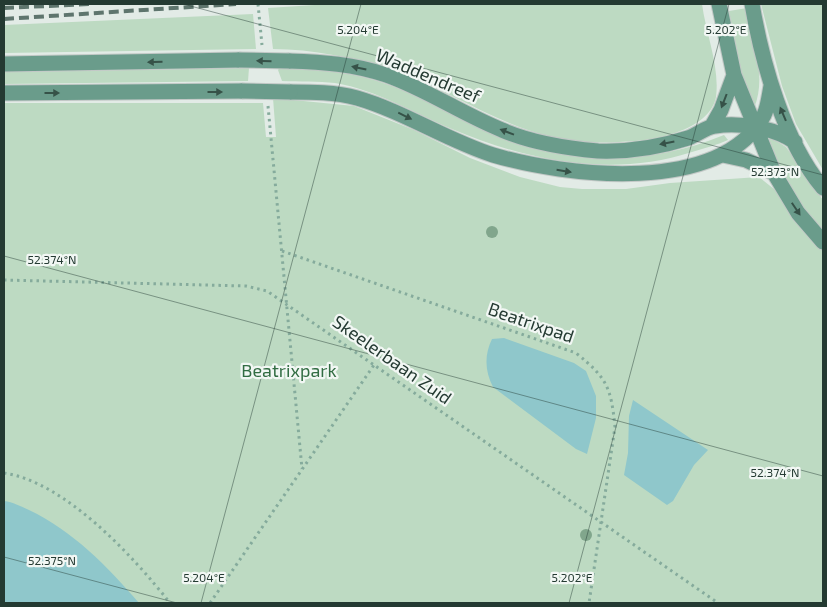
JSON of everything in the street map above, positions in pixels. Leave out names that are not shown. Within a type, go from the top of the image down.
[{"type":"main road","points":[[719,4],[734,75],[754,128],[774,173],[798,212],[823,242]]},
{"type":"main road","points":[[752,4],[757,34],[771,86],[795,142],[823,188]]},
{"type":"main road","name":"Waddendreef","points":[[4,64],[239,60],[289,61],[349,66],[386,75],[418,88],[502,130],[557,146],[600,151],[638,148],[689,138],[712,126],[754,128],[779,133],[795,142]]},
{"type":"main road","points":[[712,126],[721,110],[734,75]]},
{"type":"main road","points":[[723,156],[754,128],[764,115],[771,86]]},
{"type":"main road","points":[[4,93],[322,92],[355,97],[400,113],[442,134],[492,154],[540,167],[573,172],[634,174],[684,166],[723,156],[746,160],[774,173]]},
{"type":"path","points":[[258,4],[262,52]]},
{"type":"path","points":[[267,98],[302,469]]},
{"type":"path","name":"Beatrixpad","points":[[282,251],[576,353],[598,371],[612,398],[616,427],[589,603]]},
{"type":"path","name":"Skeelerbaan Zuid","points":[[4,280],[246,286],[267,291],[287,303],[718,603]]},
{"type":"path","points":[[210,603],[374,365]]},
{"type":"path","points":[[4,473],[34,482],[74,505],[112,540],[170,603]]},
{"type":"green space","points":[[330,4],[702,4],[716,74],[716,97],[706,116],[681,131],[661,137],[647,140],[595,142],[553,137],[495,117],[416,78],[392,69],[333,55],[273,49],[268,8]]},
{"type":"green space","points":[[761,4],[823,4],[823,170],[796,124],[782,86]]},
{"type":"green space","points":[[747,8],[759,71],[758,96],[754,108],[745,96],[729,11]]},
{"type":"green space","points":[[253,14],[256,49],[4,53],[4,25]]},
{"type":"green space","points":[[281,66],[309,68],[363,77],[401,90],[473,125],[514,141],[574,155],[634,157],[694,146],[724,135],[728,140],[662,160],[601,165],[570,162],[510,150],[481,140],[380,96],[351,86],[329,82],[282,81],[278,70]]},
{"type":"green space","points":[[249,68],[248,81],[4,84],[4,72]]},
{"type":"green space","name":"Beatrixpark","points":[[273,98],[354,106],[414,130],[470,158],[520,177],[560,187],[626,189],[670,183],[759,177],[774,189],[823,251],[823,603],[4,603],[4,103],[263,103],[266,137],[276,137]]},
{"type":"green space","points":[[766,137],[770,137],[786,147],[823,200],[823,233],[790,188]]},
{"type":"water","points":[[504,338],[574,363],[586,371],[596,396],[596,418],[587,454],[576,449],[493,387],[486,363],[489,345],[492,339]]},
{"type":"water","points":[[633,400],[708,450],[694,465],[673,501],[667,505],[624,475],[628,453],[629,416]]},
{"type":"water","points":[[4,501],[29,510],[75,539],[102,563],[139,603],[4,603]]},
{"type":"railway","points":[[4,8],[91,4]]},
{"type":"railway","points":[[4,19],[236,4]]}]
